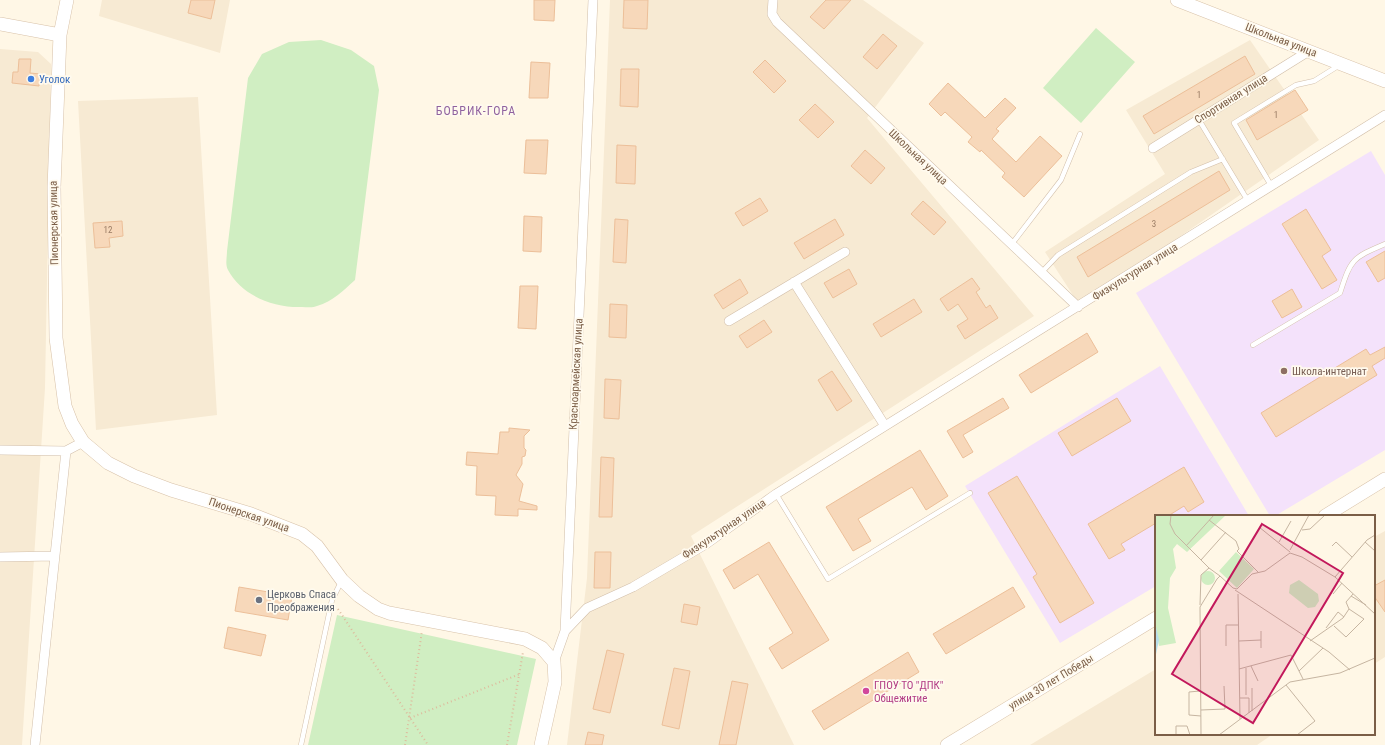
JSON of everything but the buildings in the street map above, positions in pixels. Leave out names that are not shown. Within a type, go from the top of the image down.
[{"type":"main road","name":"Пионерская улица","points":[[67,0],[60,35],[54,187],[56,338],[65,406],[72,424],[83,442],[108,463],[134,476],[170,490],[251,514],[302,534],[317,546],[342,580],[359,596],[378,608],[423,620],[525,639],[542,648],[554,662]]},
{"type":"main road","name":"Школьная улица","points":[[1177,0],[1385,81]]},
{"type":"main road","points":[[0,24],[60,35]]},
{"type":"main road","points":[[1326,515],[1384,482]]},
{"type":"main road","name":"улица 30 лет Победы","points":[[947,745],[1155,619]]},
{"type":"main road","name":"Красноармейская улица","points":[[541,745],[555,682],[554,662]]},
{"type":"street","name":"Красноармейская улица","points":[[554,662],[564,631],[593,0]]},
{"type":"street","name":"Школьная улица","points":[[773,0],[772,14],[777,22],[1078,307]]},
{"type":"street","name":"Спортивная улица","points":[[1153,148],[1309,51]]},
{"type":"street","name":"Физкультурная улица","points":[[564,631],[587,608],[633,587],[706,544],[776,494],[1272,187],[1385,115]]},
{"type":"street","points":[[729,321],[845,252]]},
{"type":"street","points":[[794,282],[885,426]]},
{"type":"street","points":[[0,450],[66,451],[83,442]]},
{"type":"street","points":[[35,745],[66,451]]},
{"type":"street","points":[[0,557],[55,556]]},
{"type":"lane","points":[[1272,187],[1234,123],[1296,85],[1314,81],[1341,64]]},
{"type":"lane","points":[[1199,120],[1248,201]]},
{"type":"lane","points":[[1011,245],[1061,180],[1080,134]]},
{"type":"lane","points":[[1041,273],[1058,255],[1191,172],[1223,159]]},
{"type":"lane","points":[[1253,345],[1340,293],[1348,268],[1360,255],[1385,244]]},
{"type":"lane","points":[[776,494],[828,579],[970,493]]},
{"type":"lane","points":[[301,745],[332,600],[342,580]]},
{"type":"path","points":[[332,600],[428,745]]},
{"type":"path","points":[[405,745],[423,620]]},
{"type":"path","points":[[507,745],[525,639]]},
{"type":"path","points":[[410,718],[520,674]]},
{"type":"shaded area","points":[[102,0],[230,0],[220,53],[99,16]]},
{"type":"shaded area","points":[[610,0],[863,0],[924,43],[867,118],[1034,316],[691,536],[794,745],[567,745],[587,578]]},
{"type":"shaded area","points":[[1250,40],[1319,140],[1080,306],[1045,252],[1165,174],[1126,110]]},
{"type":"shaded area","points":[[0,49],[38,52],[51,64],[45,388],[22,745],[0,745]]},
{"type":"shaded area","points":[[198,97],[217,415],[96,430],[78,101]]},
{"type":"shaded area","name":"Школа-интернат","points":[[1371,151],[1385,175],[1385,450],[1277,515],[1269,515],[1136,293]]},
{"type":"shaded area","points":[[1160,366],[1248,515],[1155,515],[1155,587],[1060,643],[965,486]]},
{"type":"shaded area","points":[[1385,531],[1385,657],[1375,663],[1375,536]]},
{"type":"shaded area","points":[[1155,670],[1155,735],[1272,735],[1257,745],[1030,745]]},
{"type":"green space","points":[[1096,28],[1135,62],[1081,123],[1043,88]]},
{"type":"green space","points":[[321,40],[351,50],[374,66],[379,90],[355,280],[338,295],[323,304],[315,307],[291,307],[270,303],[260,299],[242,287],[234,279],[227,268],[227,251],[248,78],[262,54],[289,42]]},
{"type":"green space","points":[[337,615],[536,659],[517,745],[308,745]]},
{"type":"place","name":"Уголок","points":[[31,79]]},
{"type":"place","name":"Школа-интернат","points":[[1284,371]]},
{"type":"place","name":"Церковь Спаса Преображения","points":[[259,600]]},
{"type":"place","name":"ГПОУ ТО \"ДПК\" Общежитие","points":[[866,691]]},
{"type":"district","name":"БОБРИК-ГОРА","points":[[476,111]]}]
